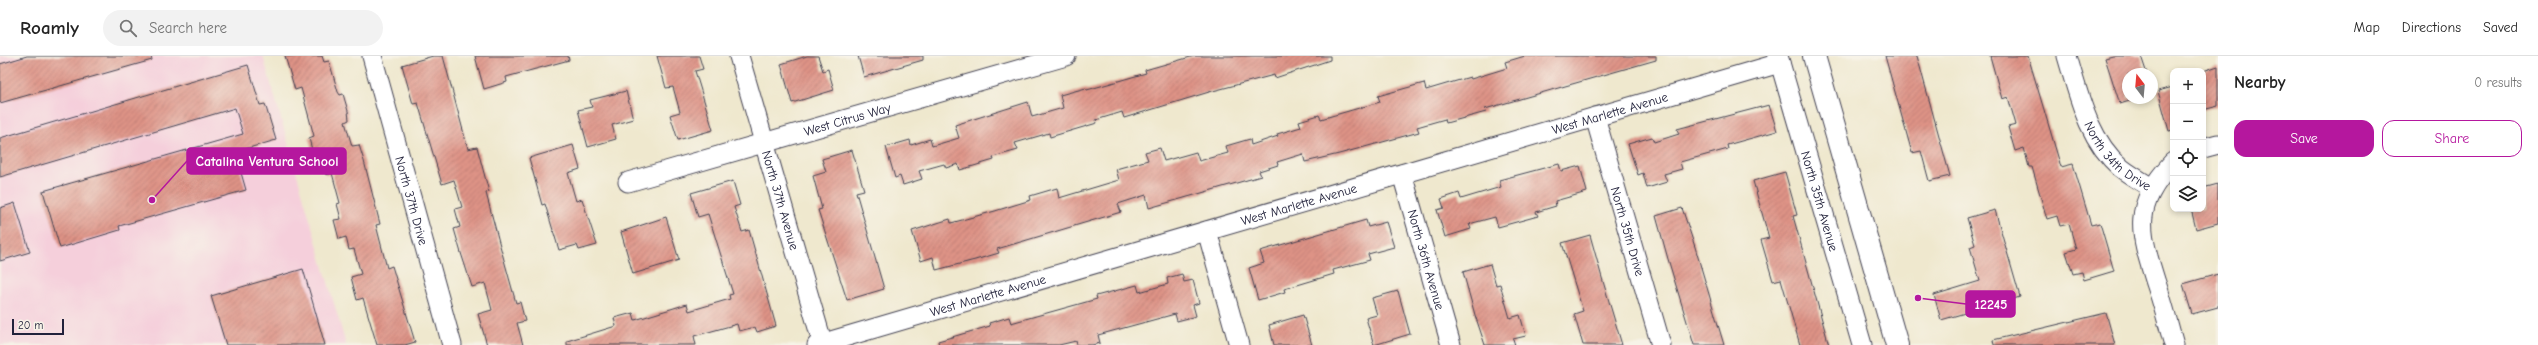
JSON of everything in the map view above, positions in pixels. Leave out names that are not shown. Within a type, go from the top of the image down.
[{"type":"main road","points":[[1814,56],[1897,345]]},
{"type":"street","name":"North 37th Drive","points":[[372,56],[452,345]]},
{"type":"street","name":"North 37th Avenue","points":[[739,56],[821,344]]},
{"type":"street","name":"West Citrus Way","points":[[628,182],[1066,56]]},
{"type":"street","name":"North 34th Drive","points":[[2067,56],[2085,115],[2102,145],[2121,167],[2152,188],[2145,203],[2142,234],[2174,345]]},
{"type":"street","name":"West Marlette Avenue","points":[[821,344],[1595,117],[1780,60]]},
{"type":"street","name":"North 35th Avenue","points":[[1780,60],[1862,345]]},
{"type":"street","name":"North 35th Drive","points":[[1595,117],[1661,345]]},
{"type":"street","points":[[2206,147],[2218,144]]},
{"type":"street","points":[[2152,188],[2170,166]]},
{"type":"street","name":"North 36th Avenue","points":[[1402,174],[1452,345]]},
{"type":"street","points":[[1207,231],[1239,345]]},
{"type":"shaded area","points":[[0,56],[263,56],[346,345],[0,345]]},
{"type":"building","points":[[27,56],[151,56],[152,60],[0,103],[0,64]]},
{"type":"building","points":[[285,56],[322,56],[324,62],[329,61],[338,92],[340,95],[343,94],[348,111],[349,120],[345,122],[352,146],[359,145],[364,161],[380,224],[376,225],[387,268],[392,266],[415,342],[405,345],[377,345],[363,298],[357,300],[351,277],[361,274],[354,249],[349,250],[346,237],[339,239],[334,220],[341,219],[337,204],[340,203],[332,173],[326,175],[319,149],[312,150],[309,138],[314,136],[301,88],[295,90]]},
{"type":"building","points":[[433,56],[443,56],[468,149],[477,147],[489,192],[486,193],[499,242],[516,303],[520,302],[525,321],[517,323],[523,345],[487,345],[478,314],[492,310],[485,283],[472,287],[461,253],[454,229],[460,227],[455,209],[462,207],[454,180],[442,184],[418,103],[413,104],[402,65]]},
{"type":"building","points":[[475,56],[568,56],[569,60],[506,77],[507,82],[484,89]]},
{"type":"building","points":[[657,56],[699,56],[703,69],[695,71],[713,130],[678,140],[670,115],[680,112],[673,87],[666,88]]},
{"type":"building","points":[[807,56],[818,56],[823,71],[828,69],[834,90],[792,103],[781,64]]},
{"type":"building","points":[[858,56],[923,56],[923,60],[864,77]]},
{"type":"building","points":[[1194,56],[1330,56],[1330,60],[1275,78],[1274,75],[1209,92],[1124,118],[1122,112],[1096,120],[1097,123],[1050,137],[1049,133],[1015,143],[1018,150],[993,157],[994,160],[960,170],[958,164],[946,168],[944,164],[919,171],[922,179],[903,185],[900,176],[895,178],[886,147],[910,140],[911,145],[930,139],[932,146],[959,138],[955,125],[1028,102],[1032,117],[1063,108],[1060,95],[1086,88],[1087,90],[1146,73],[1145,70]]},
{"type":"building","points":[[1525,56],[1656,56],[1656,60],[1485,109],[1486,112],[1446,123],[1445,119],[1417,127],[1419,132],[1339,154],[1305,162],[1303,154],[1277,162],[1278,165],[1259,171],[1261,176],[1149,208],[1146,195],[1118,204],[1121,212],[997,249],[999,253],[975,260],[936,270],[933,257],[921,261],[912,231],[950,219],[951,223],[995,211],[1031,200],[1030,196],[1057,188],[1059,198],[1119,180],[1116,169],[1148,160],[1145,152],[1160,148],[1164,161],[1196,152],[1199,161],[1228,153],[1226,146],[1250,139],[1251,145],[1278,136],[1277,134],[1301,127],[1299,121],[1319,115],[1321,119],[1380,102],[1378,96],[1424,83],[1426,90],[1470,77],[1471,79],[1507,68],[1505,62]]},
{"type":"building","points":[[1885,56],[1917,56],[1950,176],[1929,181],[1921,151],[1912,153]]},
{"type":"building","points":[[1990,56],[2028,56],[2061,167],[2073,164],[2091,225],[2100,223],[2114,271],[2084,280],[2082,272],[2073,274],[2066,252],[2076,249],[2069,224],[2060,226],[2057,216],[2047,219],[2032,167],[2029,167],[2024,148],[2015,151],[2008,127],[2016,125],[2008,97],[2002,99]]},
{"type":"building","points":[[2113,56],[2141,56],[2145,68],[2122,68],[2122,103],[2120,104],[2105,58]]},
{"type":"building","points":[[248,65],[260,105],[265,104],[276,140],[235,152],[246,190],[119,226],[120,230],[60,248],[43,191],[243,134],[235,108],[0,177],[0,138]]},
{"type":"building","points":[[2218,66],[2218,106],[2206,109],[2206,104],[2206,70]]},
{"type":"building","points":[[2170,88],[2170,131],[2169,131],[2158,91]]},
{"type":"building","points":[[626,91],[633,119],[612,125],[616,139],[588,147],[578,110],[592,107],[590,100]]},
{"type":"building","points":[[1769,105],[1777,131],[1727,145],[1728,149],[1680,162],[1682,169],[1664,174],[1667,182],[1647,188],[1643,173],[1638,175],[1628,144],[1652,137],[1654,142],[1679,134],[1677,129]]},
{"type":"building","points":[[573,145],[580,169],[568,173],[576,201],[582,199],[597,245],[579,250],[577,245],[559,250],[545,204],[542,205],[529,158]]},
{"type":"building","points":[[852,150],[864,190],[856,192],[884,289],[847,300],[818,210],[822,209],[813,176],[826,172],[822,159]]},
{"type":"building","points":[[1559,164],[1561,171],[1580,166],[1587,192],[1555,201],[1556,206],[1536,212],[1538,216],[1498,227],[1495,217],[1469,224],[1471,229],[1445,237],[1437,210],[1444,208],[1441,199],[1459,193],[1461,199],[1501,187],[1499,180]]},
{"type":"building","points":[[1785,172],[1797,215],[1793,216],[1829,345],[1800,345],[1781,279],[1773,281],[1761,240],[1769,238],[1753,181]]},
{"type":"building","points":[[733,181],[740,205],[734,207],[742,232],[749,230],[776,326],[757,332],[755,327],[739,331],[737,324],[694,336],[696,345],[567,345],[567,341],[616,326],[614,318],[633,313],[635,320],[687,304],[689,311],[730,299],[729,295],[733,294],[708,214],[698,217],[691,193]]},
{"type":"building","points":[[2218,184],[2218,223],[2196,229],[2192,212],[2206,212],[2206,187]]},
{"type":"building","points":[[15,203],[30,252],[0,261],[0,208]]},
{"type":"building","points":[[1682,208],[1724,345],[1694,345],[1656,216]]},
{"type":"building","points":[[1995,210],[2020,297],[1941,320],[1934,295],[1980,281],[1970,247],[1975,245],[1967,218]]},
{"type":"building","points":[[666,217],[679,260],[633,274],[621,232]]},
{"type":"building","points":[[1366,220],[1368,227],[1386,222],[1394,247],[1368,254],[1370,260],[1333,270],[1334,274],[1284,289],[1285,292],[1258,300],[1249,268],[1264,263],[1260,251]]},
{"type":"building","points":[[1590,235],[1622,345],[1583,345],[1574,314],[1583,311],[1562,243]]},
{"type":"building","points":[[1490,264],[1496,285],[1500,284],[1510,318],[1520,315],[1526,336],[1513,339],[1515,345],[1485,345],[1475,315],[1463,272]]},
{"type":"building","points":[[303,269],[325,345],[226,345],[211,296]]},
{"type":"building","points":[[1182,274],[1184,282],[1193,280],[1199,303],[1193,305],[1196,316],[1177,321],[1175,314],[1098,335],[1100,343],[1092,345],[1077,345],[1076,341],[1059,345],[939,345],[938,341],[990,326],[989,323],[1009,317],[1011,323],[1097,299],[1096,296],[1137,285],[1139,292],[1168,284],[1167,278]]},
{"type":"building","points":[[2218,274],[2218,307],[2192,314],[2183,284]]},
{"type":"building","points":[[1398,291],[1410,334],[1374,345],[1366,318],[1377,315],[1372,298]]},
{"type":"building","points":[[2106,313],[2115,345],[1994,345],[1993,340]]},
{"type":"building","points":[[1303,315],[1312,345],[1274,345],[1269,325]]},
{"type":"place","name":"Catalina Ventura School","points":[[152,200]]},
{"type":"place","name":"12245","points":[[1918,298]]}]
